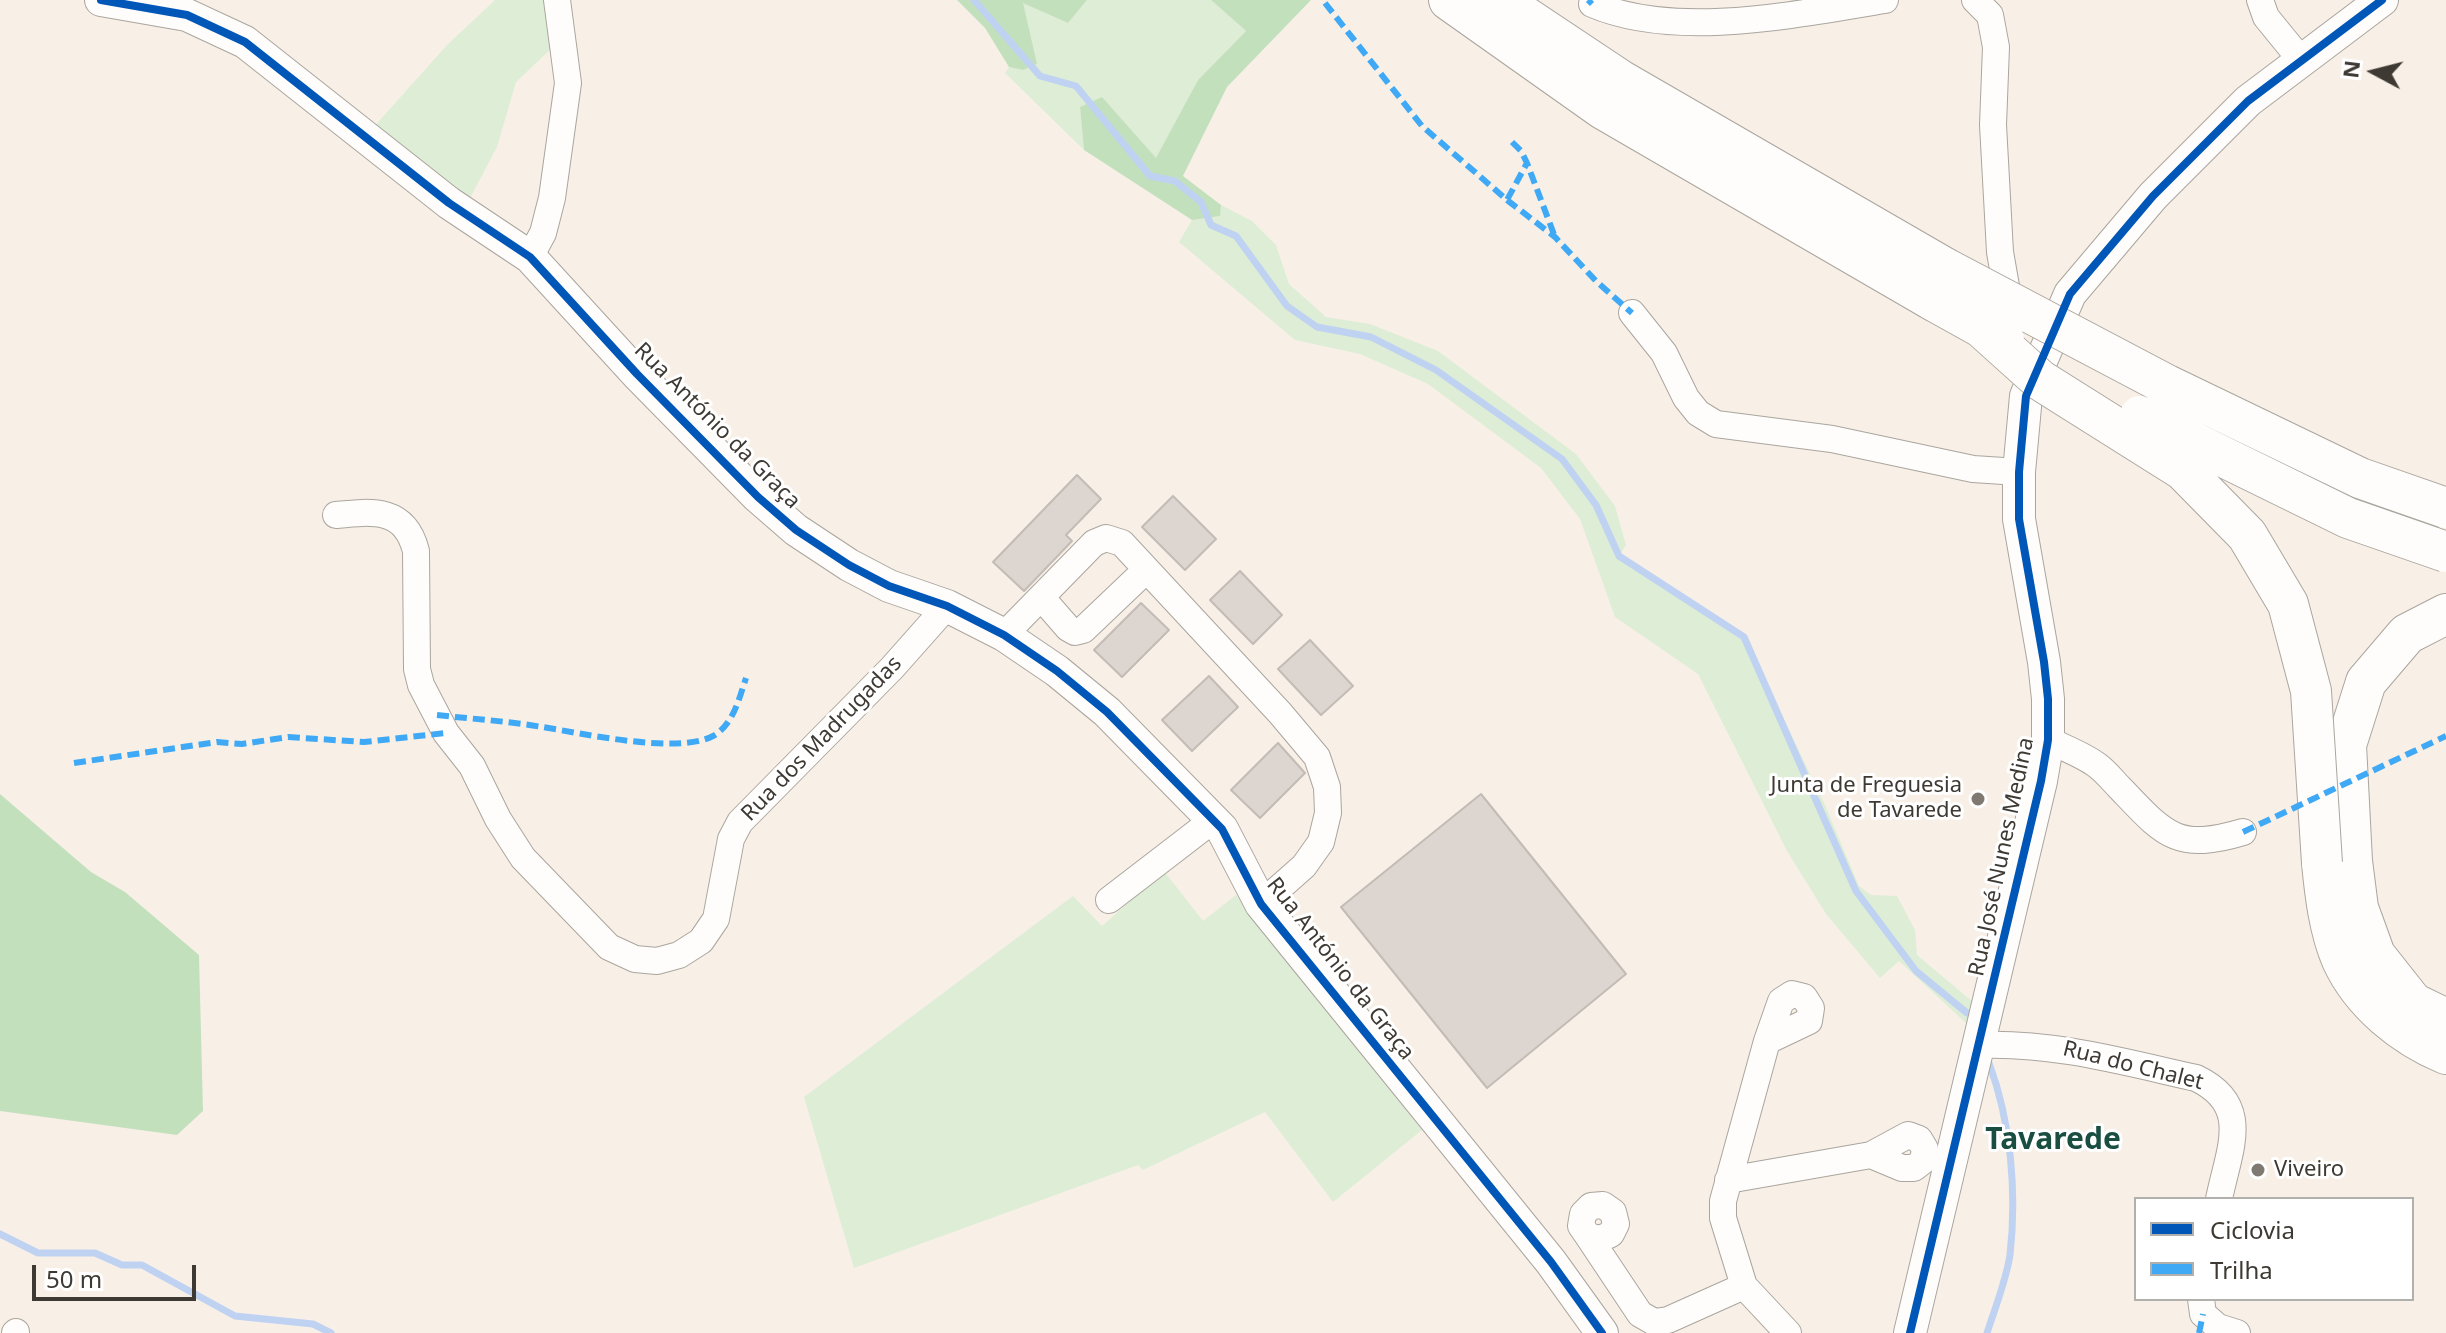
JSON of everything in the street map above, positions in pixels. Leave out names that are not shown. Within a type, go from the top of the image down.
[{"type":"main road","points":[[1449,0],[1603,109],[1940,284],[2167,385],[2360,478],[2446,508]]},
{"type":"main road","points":[[1500,0],[1940,284],[1981,327],[2040,380],[2183,470],[2247,535],[2288,604],[2311,691],[2337,862],[2375,955],[2413,1003],[2446,1019]]},
{"type":"main road","points":[[1981,327],[2140,416],[2348,518],[2446,552]]},
{"type":"main road","points":[[2446,614],[2407,634],[2366,682],[2346,745],[2337,862],[2327,902],[2342,960],[2362,991],[2399,1028],[2419,1042],[2446,1054]]},
{"type":"street","name":"Rua António da Graça","points":[[101,0],[187,15],[245,42],[449,203],[530,257],[637,374],[758,497],[796,530],[849,565],[889,586],[947,606],[1004,635],[1057,671],[1107,712],[1222,829],[1261,904],[1551,1262],[1602,1333]]},
{"type":"street","points":[[530,257],[543,233],[552,198],[568,83],[557,0]]},
{"type":"street","points":[[1592,4],[1613,13],[1702,24],[1792,15],[1885,0]]},
{"type":"street","points":[[1975,0],[1990,15],[1996,47],[1993,125],[2000,252],[2026,396]]},
{"type":"street","points":[[2260,0],[2266,17],[2301,60]]},
{"type":"street","name":"Rua José Nunes Medina","points":[[1910,1333],[2041,781],[2048,740],[2044,662],[2019,519],[2019,472],[2026,396],[2070,294],[2163,186],[2248,101],[2382,0]]},
{"type":"street","points":[[1632,313],[1664,353],[1686,398],[1698,413],[1716,424],[1832,439],[1973,469],[2019,472]]},
{"type":"street","name":"Rua dos Madrugadas","points":[[336,515],[363,512],[385,515],[402,522],[411,533],[416,551],[417,669],[421,685],[446,733],[472,766],[498,819],[523,858],[609,947],[635,959],[657,961],[679,955],[701,941],[716,919],[731,839],[740,822],[892,668],[947,606]]},
{"type":"street","points":[[1004,635],[1094,543],[1106,538],[1122,543],[1317,757],[1327,787],[1328,813],[1321,842],[1304,866],[1261,904]]},
{"type":"street","points":[[1041,597],[1068,628],[1075,632],[1083,630],[1146,570]]},
{"type":"street","points":[[2048,740],[2097,765],[2152,822],[2170,835],[2193,841],[2216,840],[2243,832]]},
{"type":"street","points":[[1109,900],[1213,820]]},
{"type":"street","points":[[1767,1041],[1728,1180],[1723,1218],[1744,1286],[1772,1329]]},
{"type":"street","name":"Rua do Chalet","points":[[1979,1045],[2016,1043],[2058,1047],[2196,1078],[2215,1087],[2230,1104],[2234,1127],[2219,1197]]},
{"type":"street","points":[[1728,1180],[1871,1155]]},
{"type":"street","points":[[1588,1236],[1640,1314],[1654,1322],[1668,1320],[1744,1286]]},
{"type":"street","points":[[2201,1301],[2203,1314],[2218,1327],[2237,1333]]},
{"type":"green space","points":[[495,0],[547,0],[553,47],[516,82],[497,147],[469,200],[372,129],[447,45]]},
{"type":"green space","points":[[957,0],[1087,0],[1068,23],[1023,3],[1037,64],[1023,70],[1009,67],[985,28]]},
{"type":"green space","points":[[1087,0],[1211,0],[1246,31],[1198,80],[1156,159],[1080,107],[1084,150],[1005,73],[1009,67],[1023,70],[1023,2],[1068,23]]},
{"type":"green space","points":[[1211,0],[1311,0],[1227,87],[1183,176],[1221,205],[1220,216],[1192,220],[1084,150],[1080,107],[1102,97],[1156,158],[1198,80],[1246,31]]},
{"type":"green space","points":[[1221,205],[1252,221],[1276,245],[1289,284],[1326,317],[1370,324],[1438,351],[1576,454],[1615,506],[1626,545],[1619,556],[1744,637],[1825,805],[1859,886],[1871,895],[1897,896],[1915,930],[1917,955],[1973,1002],[1967,1024],[1899,961],[1880,978],[1826,914],[1787,851],[1698,674],[1615,617],[1580,519],[1541,468],[1428,384],[1360,354],[1295,340],[1179,242],[1192,220],[1219,216]]},
{"type":"green space","points":[[0,794],[91,872],[125,892],[199,955],[203,1111],[177,1135],[0,1111]]},
{"type":"green space","points":[[1164,871],[1203,921],[1236,895],[1422,1130],[1333,1202],[1265,1112],[1143,1170],[1138,1165],[854,1268],[804,1097],[1073,896],[1102,926]]},
{"type":"building","points":[[1077,475],[1101,499],[1066,535],[1072,541],[1024,591],[993,562]]},
{"type":"building","points":[[1173,496],[1216,539],[1185,570],[1142,527]]},
{"type":"building","points":[[1240,571],[1282,615],[1253,644],[1210,600]]},
{"type":"building","points":[[1141,603],[1169,630],[1122,677],[1094,650]]},
{"type":"building","points":[[1310,640],[1353,686],[1321,715],[1278,669]]},
{"type":"building","points":[[1209,676],[1238,707],[1192,751],[1162,720]]},
{"type":"building","points":[[1278,743],[1305,773],[1260,818],[1231,790]]},
{"type":"building","points":[[1481,794],[1626,974],[1487,1088],[1341,907]]},
{"type":"waterway","points":[[974,0],[1040,76],[1076,86],[1150,176],[1175,181],[1201,202],[1211,225],[1236,236],[1287,306],[1317,327],[1371,337],[1436,370],[1562,459],[1596,505],[1619,556],[1744,637],[1856,891],[1916,971],[1967,1013]]},
{"type":"waterway","points":[[1987,1333],[2008,1265],[2013,1207],[2007,1133],[1989,1063]]},
{"type":"waterway","points":[[0,1234],[38,1253],[95,1253],[122,1265],[142,1265],[235,1316],[313,1324],[331,1333]]},
{"type":"marked path","points":[[1588,0],[1592,4]]},
{"type":"marked path","points":[[1325,3],[1422,126],[1507,200],[1527,163]]},
{"type":"marked path","points":[[1512,142],[1527,163],[1555,237]]},
{"type":"marked path","points":[[1507,200],[1555,237],[1596,281],[1632,313]]},
{"type":"marked path","points":[[437,715],[516,723],[629,741],[697,741],[713,736],[726,725],[746,678]]},
{"type":"marked path","points":[[74,763],[217,742],[242,744],[288,737],[364,742],[446,733]]},
{"type":"marked path","points":[[2243,832],[2446,736]]},
{"type":"marked path","points":[[2199,1333],[2203,1314]]},
{"type":"cycle path","points":[[101,0],[187,15],[245,42],[449,203],[530,257],[637,374],[758,497],[796,530],[849,565],[889,586],[947,606],[1004,635],[1057,671],[1107,712],[1222,829],[1261,904],[1551,1262],[1602,1333]]},
{"type":"cycle path","points":[[1910,1333],[2041,781],[2048,740],[2044,662],[2019,519],[2019,472],[2026,396],[2070,294],[2153,196],[2248,101],[2382,0]]},
{"type":"place","name":"Junta de Freguesia de Tavarede","points":[[1978,799]]},
{"type":"place","name":"Viveiro","points":[[2258,1170]]},
{"type":"district","name":"Tavarede","points":[[2053,1140]]}]
